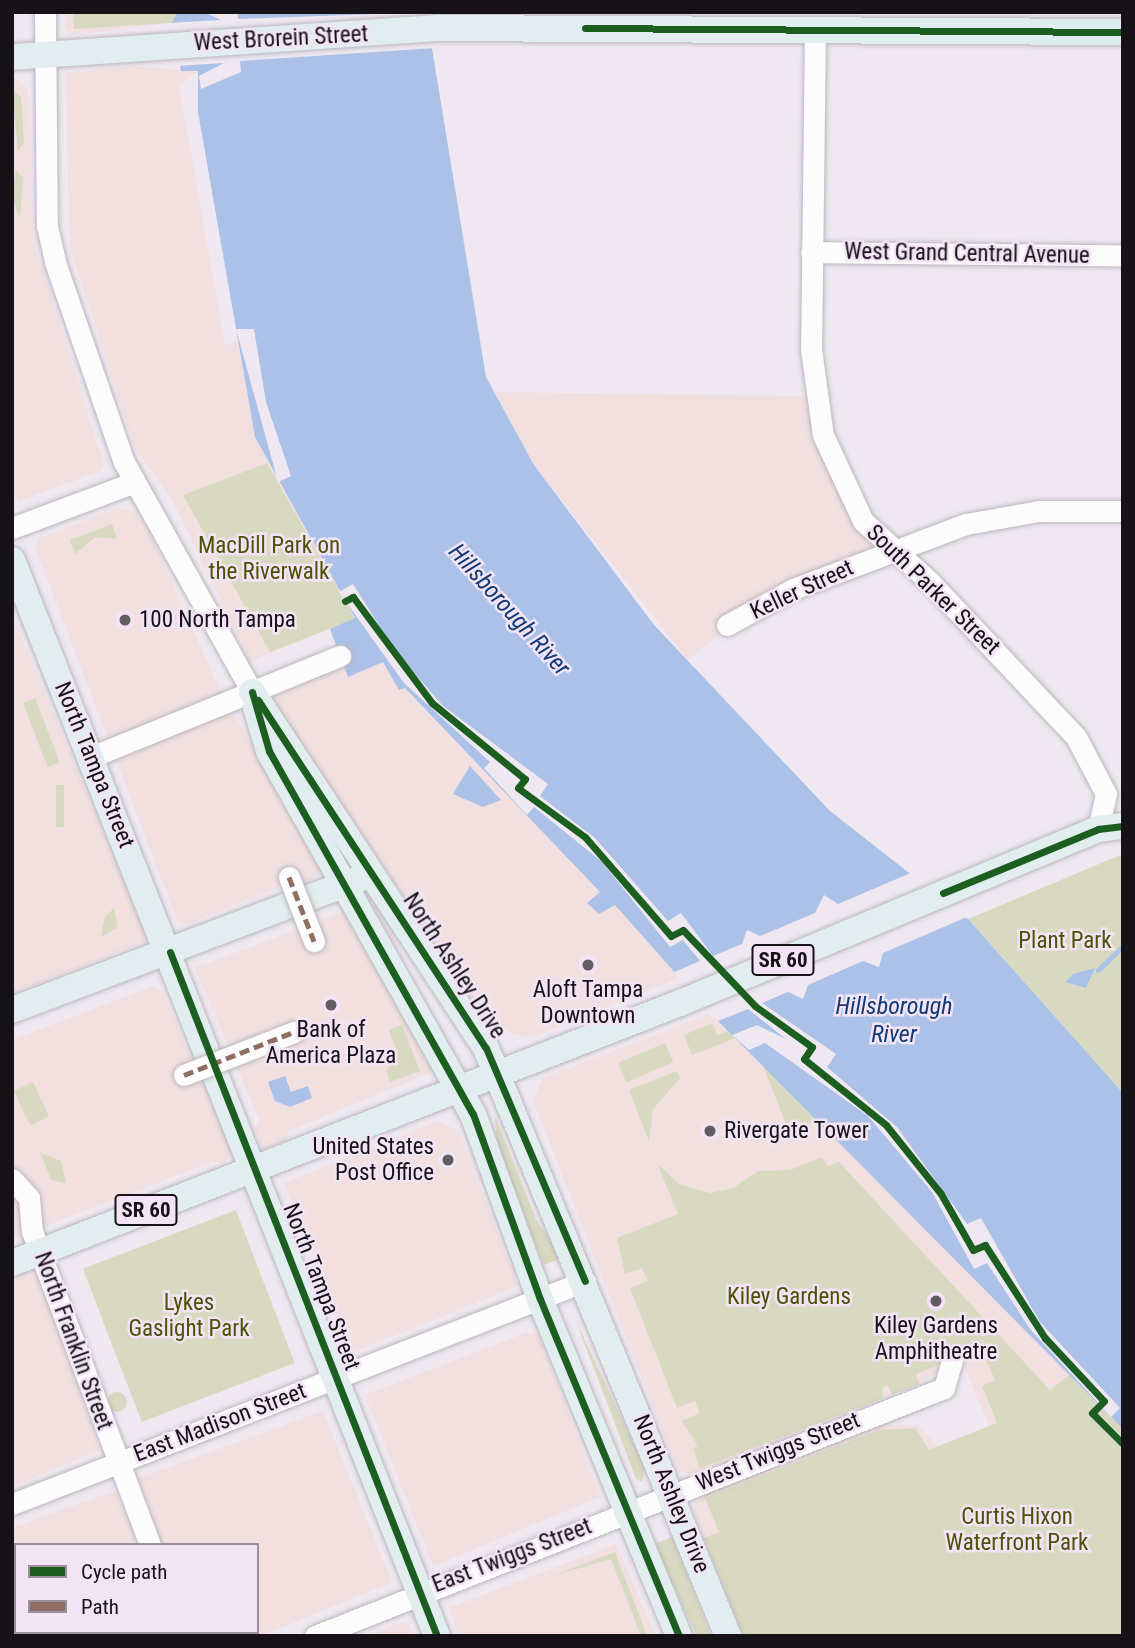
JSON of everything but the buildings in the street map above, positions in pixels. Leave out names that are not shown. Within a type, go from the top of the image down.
[{"type":"main road","points":[[439,29],[488,12]]},
{"type":"main road","name":"West Brorein Street","points":[[12,57],[439,29],[1123,32]]},
{"type":"main road","name":"North Tampa Street","points":[[12,560],[170,952],[437,1636]]},
{"type":"main road","points":[[252,692],[269,751],[459,1088],[540,1299],[679,1636]]},
{"type":"main road","name":"North Ashley Drive","points":[[252,692],[372,874],[497,1073],[585,1281],[728,1636]]},
{"type":"main road","name":"SR 60","points":[[12,1263],[680,1003],[943,893],[1110,827],[1123,806]]},
{"type":"main road","points":[[12,1010],[372,874]]},
{"type":"street","points":[[44,12],[57,52],[47,226],[81,344],[135,482],[252,692]]},
{"type":"street","name":"South Parker Street","points":[[815,29],[811,359],[823,435],[856,512],[929,581],[1076,737],[1106,794],[1110,827]]},
{"type":"street","name":"West Grand Central Avenue","points":[[811,252],[1123,256]]},
{"type":"street","points":[[12,528],[135,482]]},
{"type":"street","name":"Keller Street","points":[[727,625],[793,589],[942,531],[1014,513],[1123,511]]},
{"type":"street","points":[[929,581],[929,555],[942,531]]},
{"type":"street","points":[[91,757],[340,656]]},
{"type":"street","points":[[289,877],[314,941]]},
{"type":"street","points":[[184,1075],[294,1032]]},
{"type":"street","name":"North Franklin Street","points":[[12,1179],[29,1198],[40,1252],[149,1543]]},
{"type":"street","name":"East Madison Street","points":[[12,1504],[585,1281]]},
{"type":"street","name":"West Twiggs Street","points":[[670,1495],[944,1388],[952,1360]]},
{"type":"street","name":"East Twiggs Street","points":[[315,1636],[419,1592],[670,1495]]},
{"type":"shaded area","points":[[65,12],[178,12],[171,23],[73,35],[65,28]]},
{"type":"shaded area","points":[[131,66],[198,71],[179,85],[225,345],[238,341],[255,437],[355,619],[250,661],[173,501],[135,448],[70,248],[65,73]]},
{"type":"shaded area","points":[[13,76],[29,91],[33,239],[104,464],[100,471],[19,501],[12,488]]},
{"type":"shaded area","points":[[495,392],[805,396],[824,443],[883,547],[739,618],[688,660],[534,465]]},
{"type":"shaded area","points":[[117,508],[135,511],[146,524],[219,688],[321,869],[308,883],[297,880],[186,925],[177,920],[35,547],[40,538]]},
{"type":"shaded area","points":[[12,614],[148,940],[12,994]]},
{"type":"shaded area","points":[[383,662],[399,689],[404,687],[600,892],[587,903],[615,904],[680,978],[531,1038],[489,1026],[275,703],[281,690],[344,666],[348,677]]},
{"type":"shaded area","points":[[347,911],[434,1071],[289,1131],[286,1143],[264,1153],[255,1130],[259,1119],[195,968]]},
{"type":"shaded area","points":[[154,986],[162,991],[232,1150],[224,1164],[212,1162],[12,1239],[12,1040]]},
{"type":"shaded area","points":[[711,1013],[1123,1429],[1123,1636],[743,1636],[694,1510],[700,1493],[862,1426],[917,1425],[938,1446],[989,1426],[960,1357],[919,1384],[697,1473],[679,1472],[533,1101],[543,1078]]},
{"type":"shaded area","points":[[438,1121],[458,1130],[518,1286],[352,1353],[284,1183]]},
{"type":"shaded area","points":[[37,1271],[100,1450],[12,1487],[12,1286],[17,1276]]},
{"type":"shaded area","points":[[528,1332],[539,1335],[600,1497],[433,1566],[365,1395]]},
{"type":"shaded area","points":[[323,1411],[392,1582],[261,1636],[209,1636],[259,1634],[259,1543],[158,1543],[137,1479]]},
{"type":"shaded area","points":[[115,1491],[137,1543],[14,1543],[14,1634],[189,1636],[12,1636],[12,1528]]},
{"type":"shaded area","points":[[616,1544],[656,1636],[459,1636],[449,1608]]},
{"type":"shaded area","points":[[407,1620],[414,1636],[365,1636],[405,1621]]},
{"type":"green space","points":[[73,12],[178,12],[171,23],[74,29]]},
{"type":"green space","points":[[12,91],[21,97],[24,142],[18,151]]},
{"type":"green space","points":[[16,170],[23,178],[20,217],[12,197]]},
{"type":"green space","name":"MacDill Park on the Riverwalk","points":[[267,463],[355,619],[270,652],[183,495]]},
{"type":"green space","points":[[112,524],[117,539],[95,537],[75,554],[70,540]]},
{"type":"green space","points":[[35,698],[60,762],[48,767],[23,703]]},
{"type":"green space","points":[[56,785],[64,785],[64,827],[56,827]]},
{"type":"green space","name":"Plant Park","points":[[1123,854],[1123,1093],[968,919]]},
{"type":"green space","points":[[114,908],[118,927],[101,937],[105,917]]},
{"type":"green space","points":[[712,1023],[717,1035],[728,1031],[736,1038],[692,1055],[684,1035]]},
{"type":"green space","points":[[402,1025],[420,1071],[390,1082],[386,1071],[398,1055],[389,1030]]},
{"type":"green space","points":[[665,1043],[673,1062],[626,1082],[618,1063]]},
{"type":"green space","points":[[762,1063],[819,1120],[789,1132]]},
{"type":"green space","points":[[677,1071],[680,1078],[653,1109],[649,1141],[629,1090]]},
{"type":"green space","points":[[33,1082],[49,1116],[30,1125],[14,1091]]},
{"type":"green space","points":[[495,1116],[536,1219],[562,1258],[544,1265],[497,1147]]},
{"type":"green space","points":[[40,1152],[61,1161],[66,1183],[51,1180]]},
{"type":"green space","points":[[822,1157],[828,1166],[839,1162],[1050,1390],[1069,1375],[1123,1429],[1123,1636],[743,1636],[704,1538],[719,1532],[705,1498],[879,1430],[915,1428],[929,1450],[997,1423],[982,1386],[995,1380],[981,1348],[916,1374],[919,1384],[892,1395],[888,1385],[883,1387],[882,1399],[700,1468],[693,1449],[698,1446],[682,1421],[700,1413],[695,1401],[677,1408],[630,1288],[648,1281],[642,1268],[625,1274],[617,1238],[678,1214],[657,1163],[679,1184],[710,1193],[733,1188],[758,1171],[790,1170]]},
{"type":"green space","name":"Lykes Gaslight Park","points":[[236,1210],[295,1363],[142,1422],[83,1269]]},
{"type":"green space","points":[[575,1319],[645,1468],[642,1482],[636,1479]]},
{"type":"green space","points":[[113,1392],[121,1392],[127,1402],[121,1412],[113,1412],[107,1406],[107,1398]]},
{"type":"green space","points":[[875,1406],[882,1425],[705,1497],[697,1478]]},
{"type":"green space","points":[[672,1537],[711,1636],[697,1636],[654,1544]]},
{"type":"green space","points":[[615,1552],[647,1636],[641,1636],[611,1559],[552,1576]]},
{"type":"water","name":"Hillsborough River","points":[[178,12],[426,12],[486,377],[534,465],[654,625],[830,811],[968,919],[1123,1093],[1123,1429],[718,1021],[615,905],[599,914],[587,903],[600,892],[405,688],[399,690],[383,662],[348,677],[330,629],[355,618],[255,437],[198,112],[198,71],[181,71],[171,23]]},
{"type":"water","points":[[470,766],[501,800],[483,807],[453,794]]},
{"type":"water","points":[[1095,968],[1086,988],[1065,982],[1073,974]]},
{"type":"water","points":[[285,1076],[291,1092],[308,1086],[312,1098],[290,1107],[275,1101],[268,1082]]},
{"type":"pier","points":[[204,12],[237,12],[238,19],[429,12],[435,48],[240,61],[241,72],[201,89],[199,76],[224,63],[176,66],[167,23],[221,20]]},
{"type":"pier","points":[[236,329],[254,329],[266,402],[291,476],[278,482]]},
{"type":"pier","points":[[353,584],[395,651],[442,705],[548,784],[540,796],[595,838],[668,921],[681,913],[713,956],[742,944],[747,930],[760,936],[815,913],[824,895],[838,904],[913,872],[967,917],[883,953],[879,967],[863,961],[808,985],[803,999],[788,992],[762,1003],[836,1054],[827,1067],[897,1127],[967,1224],[981,1218],[1040,1322],[1120,1408],[1111,1417],[1030,1329],[987,1263],[974,1269],[932,1192],[868,1116],[765,1043],[749,1050],[732,1035],[757,1025],[786,1039],[748,1009],[718,1021],[708,1014],[674,972],[700,961],[683,940],[670,947],[602,862],[534,807],[527,815],[484,768],[490,762],[404,683],[339,592]]},
{"type":"waterway","points":[[1098,970],[1123,946]]},
{"type":"marked path","points":[[289,877],[314,941]]},
{"type":"marked path","points":[[184,1075],[294,1032]]},
{"type":"cycle path","points":[[585,28],[1123,32]]},
{"type":"cycle path","points":[[345,601],[353,597],[432,703],[525,779],[518,788],[585,837],[671,936],[683,930],[755,1006],[812,1047],[804,1059],[886,1125],[941,1194],[973,1250],[985,1245],[1045,1338],[1104,1401],[1092,1413],[1123,1444]]},
{"type":"cycle path","points":[[252,692],[269,751],[473,1114],[540,1299],[679,1636]]},
{"type":"cycle path","points":[[258,700],[486,1048],[585,1281]]},
{"type":"cycle path","points":[[943,893],[1098,829],[1123,826]]},
{"type":"cycle path","points":[[170,952],[437,1636]]},
{"type":"place","name":"100 North Tampa","points":[[125,620]]},
{"type":"place","name":"Aloft Tampa Downtown","points":[[588,965]]},
{"type":"place","name":"Bank of America Plaza","points":[[331,1005]]},
{"type":"place","name":"Rivergate Tower","points":[[710,1131]]},
{"type":"place","name":"United States Post Office","points":[[448,1160]]},
{"type":"place","name":"Kiley Gardens Amphitheatre","points":[[936,1301]]},
{"type":"park label","name":"Kiley Gardens","points":[[789,1297]]},
{"type":"park label","name":"Curtis Hixon Waterfront Park","points":[[1017,1530]]}]
